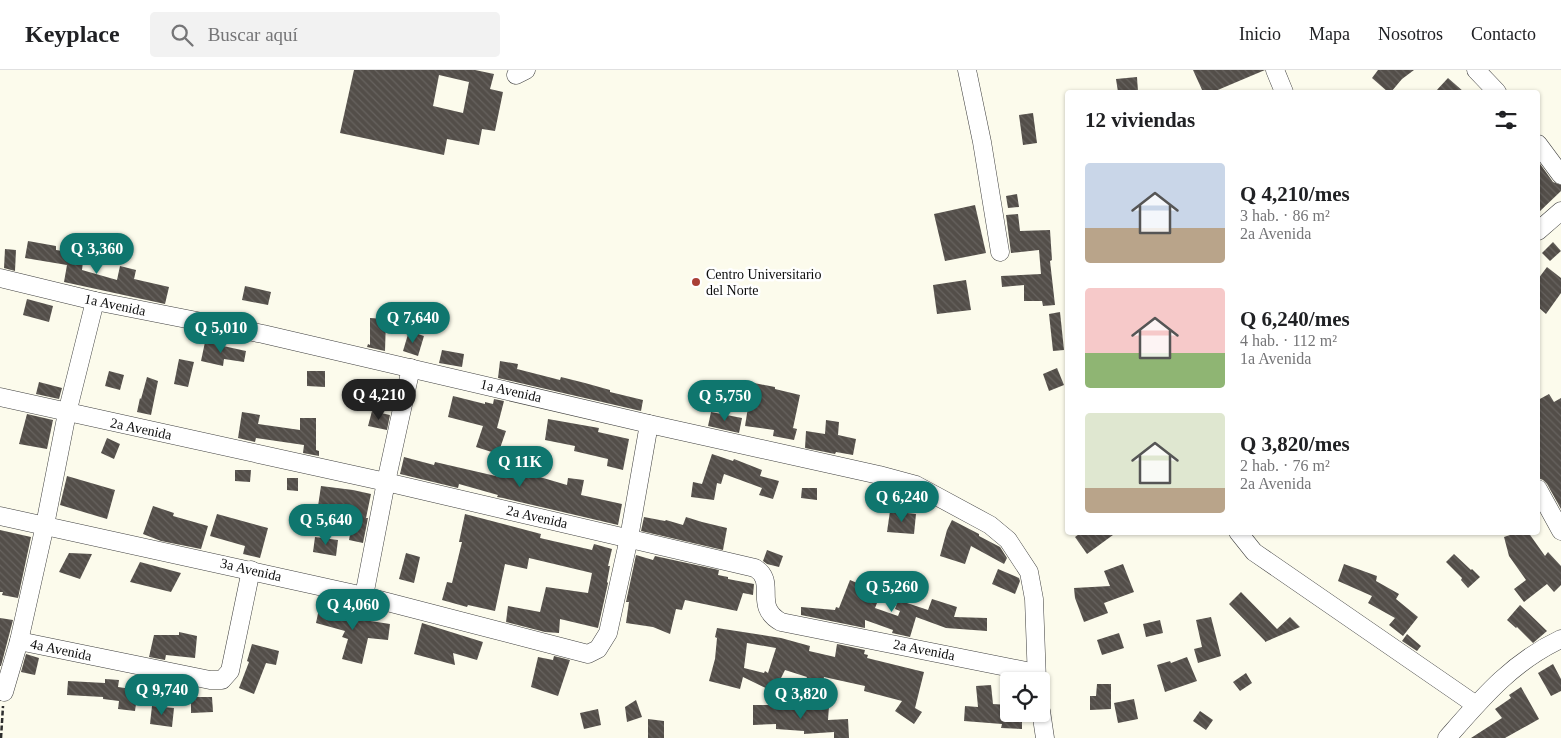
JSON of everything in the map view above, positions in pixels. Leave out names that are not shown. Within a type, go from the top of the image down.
[{"type":"street","points":[[968,70],[1000,252]]},
{"type":"street","points":[[1275,70],[1283,90]]},
{"type":"street","points":[[1476,70],[1495,90]]},
{"type":"street","points":[[1540,147],[1561,175]]},
{"type":"street","points":[[1540,229],[1561,211]]},
{"type":"street","name":"1a Avenida","points":[[0,278],[95,301],[263,334],[916,485],[990,525],[1008,540],[1029,572],[1034,599],[1037,672]]},
{"type":"street","points":[[4,692],[19,640],[45,525],[67,413],[95,301]]},
{"type":"street","points":[[364,596],[410,368]]},
{"type":"street","name":"2a Avenida","points":[[0,397],[386,482],[755,568],[762,572],[765,580],[767,609],[772,617],[781,622],[1014,672]]},
{"type":"street","points":[[629,538],[649,424]]},
{"type":"street","points":[[1540,493],[1561,531]]},
{"type":"street","name":"3a Avenida","points":[[0,516],[364,596],[588,654],[598,649],[608,633],[629,538]]},
{"type":"street","points":[[1240,535],[1254,552],[1476,705]]},
{"type":"street","name":"4a Avenida","points":[[19,640],[210,680],[222,680],[230,671],[251,570]]},
{"type":"street","points":[[1448,738],[1476,705],[1509,672],[1546,646],[1561,639]]},
{"type":"street","points":[[1043,722],[1045,738]]},
{"type":"path","points":[[1,738],[4,692]]},
{"type":"building","points":[[354,70],[475,70],[494,74],[490,89],[503,92],[495,131],[482,129],[479,145],[447,139],[444,155],[340,133]],"holes":[[[439,75],[469,82],[463,113],[433,106]]]},
{"type":"building","points":[[1193,70],[1265,70],[1218,90],[1202,90]]},
{"type":"building","points":[[1378,70],[1414,70],[1402,79],[1393,90],[1386,90],[1372,78]]},
{"type":"building","points":[[1137,77],[1138,90],[1118,90],[1116,79]]},
{"type":"building","points":[[1448,78],[1462,90],[1437,90]]},
{"type":"building","points":[[1033,113],[1037,143],[1023,145],[1019,115]]},
{"type":"building","points":[[1540,164],[1553,182],[1561,185],[1561,191],[1540,211]]},
{"type":"building","points":[[1017,194],[1019,207],[1008,208],[1006,196]]},
{"type":"building","points":[[975,205],[986,253],[945,261],[934,214]]},
{"type":"building","points":[[1018,214],[1020,231],[1050,230],[1052,260],[1050,261],[1055,305],[1043,306],[1042,301],[1024,301],[1024,285],[1002,287],[1001,276],[1041,274],[1039,250],[1011,253],[1006,215]]},
{"type":"building","points":[[28,241],[56,246],[56,250],[84,254],[82,270],[117,280],[120,266],[136,270],[134,279],[169,287],[165,304],[64,282],[67,265],[25,258]]},
{"type":"building","points":[[1553,242],[1561,251],[1550,261],[1542,253]]},
{"type":"building","points":[[5,249],[16,250],[15,271],[4,268]]},
{"type":"building","points":[[1547,267],[1561,278],[1561,293],[1546,314],[1540,309],[1540,276]]},
{"type":"building","points":[[966,280],[971,310],[937,314],[933,285]]},
{"type":"building","points":[[245,286],[271,292],[268,305],[242,300]]},
{"type":"building","points":[[27,299],[53,306],[49,322],[23,315]]},
{"type":"building","points":[[1060,312],[1064,350],[1053,351],[1049,314]]},
{"type":"building","points":[[370,318],[386,319],[385,351],[367,347],[368,344],[370,345]]},
{"type":"building","points":[[409,331],[424,336],[418,356],[403,351]]},
{"type":"building","points":[[205,342],[246,351],[244,362],[224,359],[223,366],[201,361]]},
{"type":"building","points":[[442,350],[464,354],[462,367],[439,363]]},
{"type":"building","points":[[179,359],[194,362],[188,387],[174,384]]},
{"type":"building","points":[[500,361],[518,364],[517,369],[560,380],[561,377],[643,400],[641,411],[498,378]]},
{"type":"building","points":[[1057,368],[1064,385],[1049,391],[1043,374]]},
{"type":"building","points":[[109,371],[124,375],[120,390],[105,386]]},
{"type":"building","points":[[307,371],[325,371],[325,387],[307,386]]},
{"type":"building","points":[[147,377],[158,381],[151,415],[137,412]]},
{"type":"building","points":[[39,382],[62,388],[59,399],[36,394]]},
{"type":"building","points":[[754,383],[800,395],[793,428],[797,429],[794,440],[773,436],[774,430],[745,426]]},
{"type":"building","points":[[1549,394],[1554,402],[1561,398],[1561,509],[1547,484],[1540,479],[1540,399]]},
{"type":"building","points":[[453,396],[485,404],[485,402],[493,404],[494,399],[504,401],[497,428],[506,431],[498,454],[476,447],[483,426],[448,417]]},
{"type":"building","points":[[372,411],[390,415],[387,430],[368,426]]},
{"type":"building","points":[[242,412],[260,415],[258,424],[300,430],[300,418],[316,418],[316,450],[319,451],[319,456],[303,453],[304,445],[256,438],[255,442],[238,438]]},
{"type":"building","points":[[711,412],[742,418],[739,433],[708,426]]},
{"type":"building","points":[[27,414],[53,420],[47,449],[19,444]]},
{"type":"building","points":[[548,419],[599,428],[598,432],[629,439],[623,470],[607,466],[608,459],[574,451],[575,446],[545,440]]},
{"type":"building","points":[[826,420],[839,422],[838,435],[856,439],[853,455],[836,452],[835,454],[805,448],[806,431],[825,434]]},
{"type":"building","points":[[107,438],[120,444],[114,459],[101,453]]},
{"type":"building","points":[[712,454],[733,461],[734,459],[762,470],[760,476],[779,481],[773,499],[759,495],[762,488],[724,474],[721,484],[717,483],[714,500],[691,497],[693,482],[702,484]]},
{"type":"building","points":[[404,457],[434,465],[435,462],[500,477],[505,460],[524,466],[526,461],[536,464],[533,475],[567,485],[568,478],[584,480],[581,495],[622,504],[618,525],[497,497],[498,495],[459,484],[458,488],[400,474]]},
{"type":"building","points":[[235,470],[251,470],[250,482],[235,481]]},
{"type":"building","points":[[67,476],[115,490],[107,519],[60,505]]},
{"type":"building","points":[[287,478],[298,478],[298,491],[287,490]]},
{"type":"building","points":[[321,486],[371,494],[363,543],[349,540],[353,518],[317,513]]},
{"type":"building","points":[[802,488],[817,488],[817,500],[801,498]]},
{"type":"building","points":[[153,506],[174,513],[173,516],[208,526],[201,549],[161,541],[143,534]]},
{"type":"building","points":[[890,511],[916,514],[914,534],[887,532]]},
{"type":"building","points":[[217,514],[268,528],[260,558],[243,554],[245,546],[210,536]]},
{"type":"building","points":[[465,514],[541,534],[540,538],[592,550],[594,544],[612,549],[608,566],[610,566],[608,583],[598,628],[560,619],[559,633],[545,632],[506,622],[508,606],[540,612],[546,587],[588,593],[592,573],[529,558],[527,569],[505,564],[495,611],[468,605],[467,607],[442,600],[447,582],[452,583],[462,542],[459,542]]},
{"type":"building","points":[[644,517],[683,525],[686,517],[727,528],[723,550],[641,531]]},
{"type":"building","points":[[952,520],[1000,547],[1007,558],[1004,564],[971,546],[965,564],[940,556],[947,530]]},
{"type":"building","points":[[0,530],[31,537],[18,598],[2,595],[3,592],[0,592]]},
{"type":"building","points":[[1078,535],[1113,535],[1087,554],[1075,537]]},
{"type":"building","points":[[1510,535],[1530,535],[1545,556],[1548,552],[1561,566],[1561,585],[1554,592],[1547,584],[1524,602],[1514,589],[1526,580],[1509,556],[1504,537]]},
{"type":"building","points":[[315,537],[338,540],[336,556],[313,552]]},
{"type":"building","points":[[767,550],[783,556],[779,567],[763,561]]},
{"type":"building","points":[[69,553],[92,554],[80,579],[59,572]]},
{"type":"building","points":[[406,553],[420,557],[414,583],[399,579]]},
{"type":"building","points":[[1454,554],[1480,577],[1468,588],[1461,580],[1462,578],[1446,562]]},
{"type":"building","points":[[636,555],[653,560],[655,556],[719,570],[718,575],[728,577],[728,579],[754,584],[753,595],[743,593],[737,611],[685,600],[682,610],[676,609],[670,634],[653,627],[626,623],[629,602],[626,602]]},
{"type":"building","points":[[140,562],[181,573],[171,592],[130,582]]},
{"type":"building","points":[[1123,564],[1134,592],[1104,603],[1108,613],[1084,622],[1075,598],[1074,588],[1110,586],[1104,571]]},
{"type":"building","points":[[1344,564],[1377,576],[1376,581],[1399,594],[1396,599],[1418,617],[1403,636],[1389,625],[1395,618],[1368,603],[1372,596],[1338,581]]},
{"type":"building","points":[[998,569],[1019,578],[1020,581],[1015,594],[992,584]]},
{"type":"building","points":[[850,580],[881,593],[875,608],[898,616],[900,611],[895,609],[898,600],[928,610],[932,599],[957,607],[954,617],[987,618],[987,631],[946,628],[916,617],[910,637],[892,633],[893,630],[865,620],[865,628],[801,615],[801,607],[835,610],[836,607],[839,608]]},
{"type":"building","points":[[1241,592],[1277,629],[1290,617],[1300,627],[1265,642],[1229,604]]},
{"type":"building","points":[[320,604],[346,610],[345,614],[364,620],[390,624],[388,640],[368,638],[362,664],[342,659],[348,639],[342,637],[345,631],[316,623]]},
{"type":"building","points":[[1520,605],[1547,631],[1533,643],[1507,620]]},
{"type":"building","points":[[1211,617],[1221,656],[1198,663],[1194,649],[1202,647],[1196,620]]},
{"type":"building","points":[[0,618],[13,620],[1,666],[0,666]]},
{"type":"building","points":[[1160,620],[1163,633],[1146,637],[1143,624]]},
{"type":"building","points":[[422,623],[483,642],[477,660],[453,653],[455,665],[414,654]]},
{"type":"building","points":[[717,628],[781,638],[810,646],[809,651],[835,657],[837,644],[865,650],[864,654],[868,655],[867,658],[924,672],[915,708],[922,712],[914,724],[895,711],[902,701],[864,691],[865,686],[824,677],[823,683],[806,679],[807,677],[785,670],[774,692],[743,677],[740,689],[709,681],[715,659],[717,638],[715,637]],"holes":[[[747,643],[776,648],[768,673],[744,668]]]},
{"type":"building","points":[[179,632],[197,636],[195,658],[166,655],[165,660],[149,657],[154,635],[179,635]]},
{"type":"building","points":[[1119,633],[1124,648],[1102,655],[1097,640]]},
{"type":"building","points":[[1407,634],[1421,646],[1417,651],[1402,641]]},
{"type":"building","points":[[252,644],[279,651],[276,665],[266,663],[254,694],[239,688],[249,662],[247,661]]},
{"type":"building","points":[[26,654],[39,658],[35,675],[21,672]]},
{"type":"building","points":[[554,656],[570,660],[558,696],[531,687],[538,657],[553,660]]},
{"type":"building","points":[[1187,657],[1197,681],[1165,692],[1157,665],[1170,661],[1171,663]]},
{"type":"building","points":[[1553,664],[1561,679],[1561,691],[1551,696],[1538,673]]},
{"type":"building","points":[[1246,673],[1252,683],[1240,691],[1233,682]]},
{"type":"building","points":[[105,679],[119,680],[118,687],[138,690],[135,711],[118,709],[119,701],[103,699],[103,697],[67,695],[68,681],[105,683]]},
{"type":"building","points":[[1097,684],[1111,684],[1111,709],[1090,710],[1090,696],[1096,696]]},
{"type":"building","points":[[991,685],[993,704],[1000,704],[1000,722],[1022,722],[1022,729],[1001,728],[1002,724],[964,721],[965,706],[978,707],[976,686]]},
{"type":"building","points":[[1521,687],[1539,719],[1505,738],[1471,738],[1502,718],[1495,709],[1511,698],[1509,695]]},
{"type":"building","points":[[191,697],[212,697],[213,712],[191,713]]},
{"type":"building","points":[[1134,699],[1138,719],[1118,723],[1114,703]]},
{"type":"building","points":[[636,700],[642,717],[627,722],[625,707]]},
{"type":"building","points":[[753,705],[807,708],[829,706],[828,720],[848,719],[849,738],[834,738],[834,732],[804,734],[804,731],[776,729],[776,724],[753,725]]},
{"type":"building","points":[[152,706],[174,708],[172,727],[150,724]]},
{"type":"building","points":[[598,709],[601,725],[584,729],[580,713]]},
{"type":"building","points":[[1200,711],[1213,720],[1206,730],[1193,721]]},
{"type":"building","points":[[648,719],[664,721],[664,738],[648,738]]},
{"type":"place","name":"Centro Universitario del Norte","points":[[696,282]]}]
